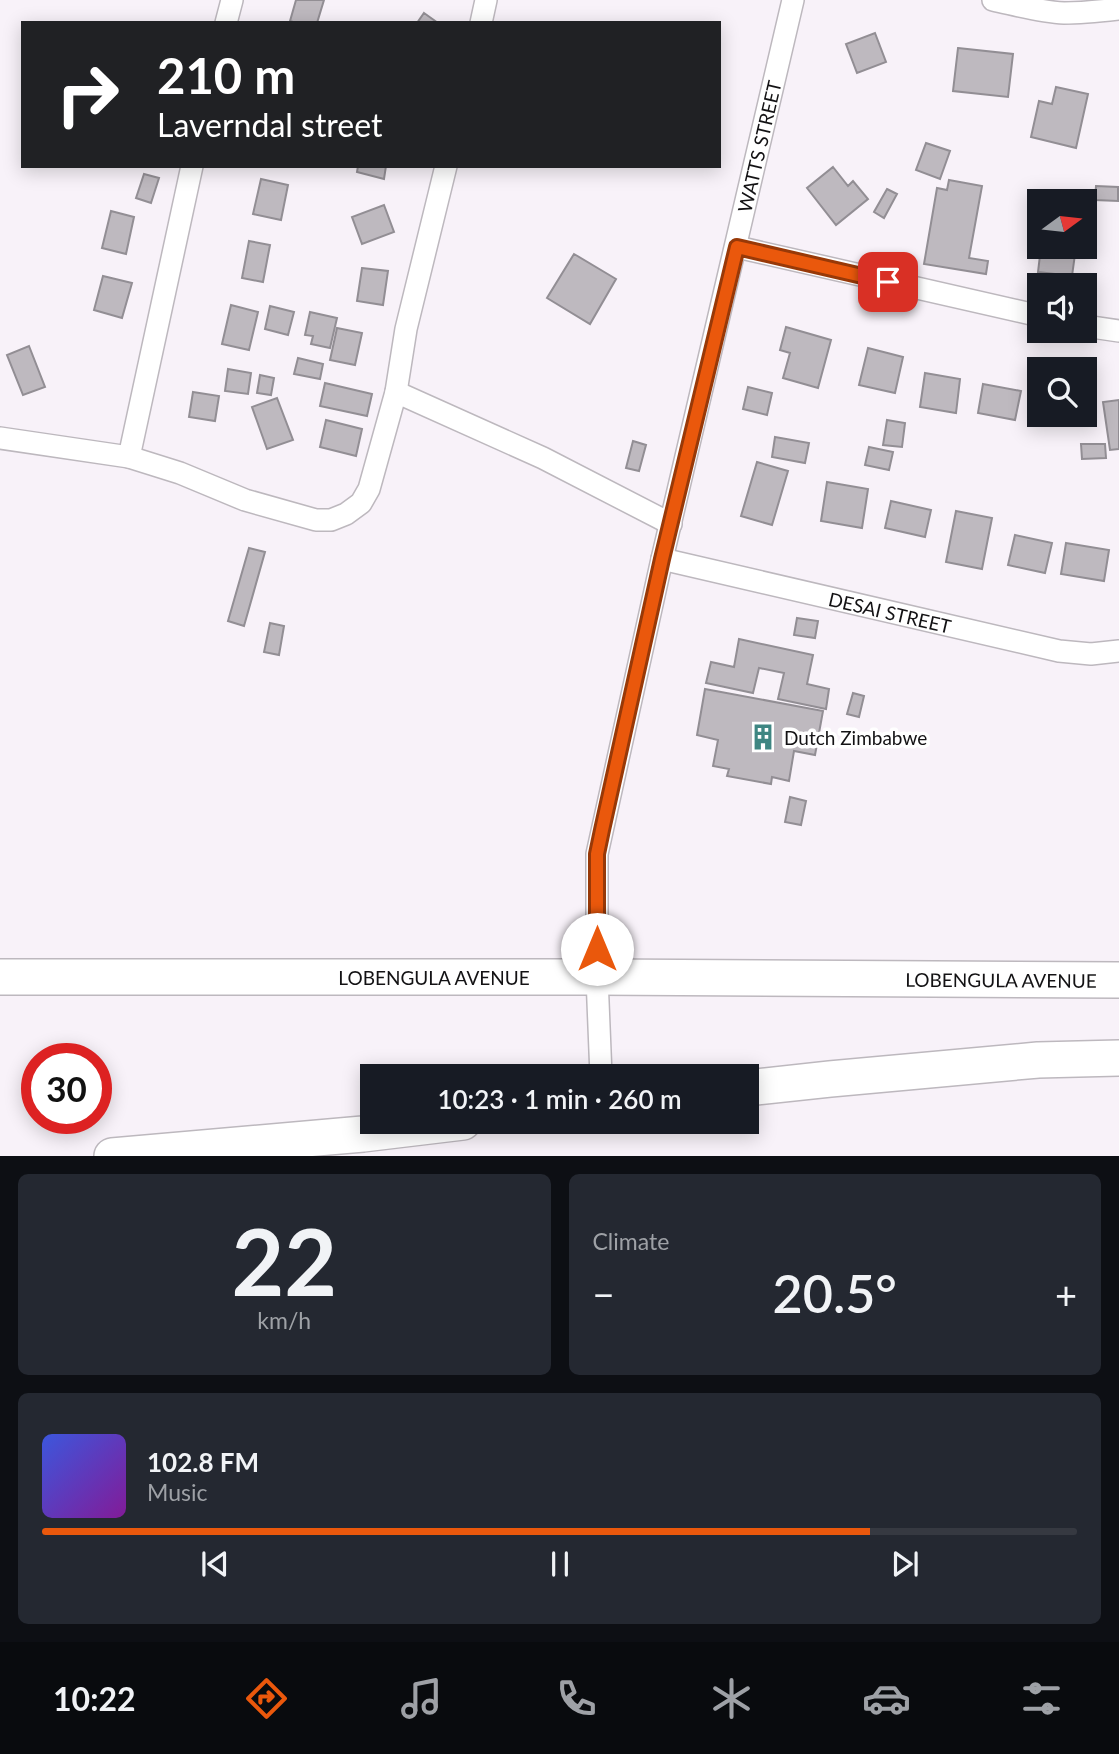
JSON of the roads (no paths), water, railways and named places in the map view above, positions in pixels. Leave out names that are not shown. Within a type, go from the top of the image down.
[{"type":"highway","name":"LOBENGULA AVENUE","points":[[0,977],[1119,980]]},
{"type":"highway","points":[[759,1087],[1038,1060],[1119,1058]]},
{"type":"highway","points":[[112,1156],[363,1134]]},
{"type":"street","points":[[227,21],[232,0]]},
{"type":"street","points":[[481,21],[486,0]]},
{"type":"street","name":"WATTS STREET","points":[[601,1064],[597,854],[662,559],[793,0]]},
{"type":"street","points":[[993,0],[1062,13],[1119,9]]},
{"type":"street","points":[[128,457],[192,168]]},
{"type":"street","points":[[0,438],[128,457],[180,473],[245,500],[316,520],[331,520],[346,514],[361,503],[369,489],[396,392],[406,329],[446,168]]},
{"type":"street","points":[[737,247],[1027,313]]},
{"type":"street","points":[[1097,328],[1119,331]]},
{"type":"street","points":[[396,392],[543,458],[671,524]]},
{"type":"street","name":"DESAI STREET","points":[[662,559],[1059,651],[1091,654],[1119,651]]},
{"type":"place","name":"Dutch Zimbabwe","points":[[763,737]]}]
